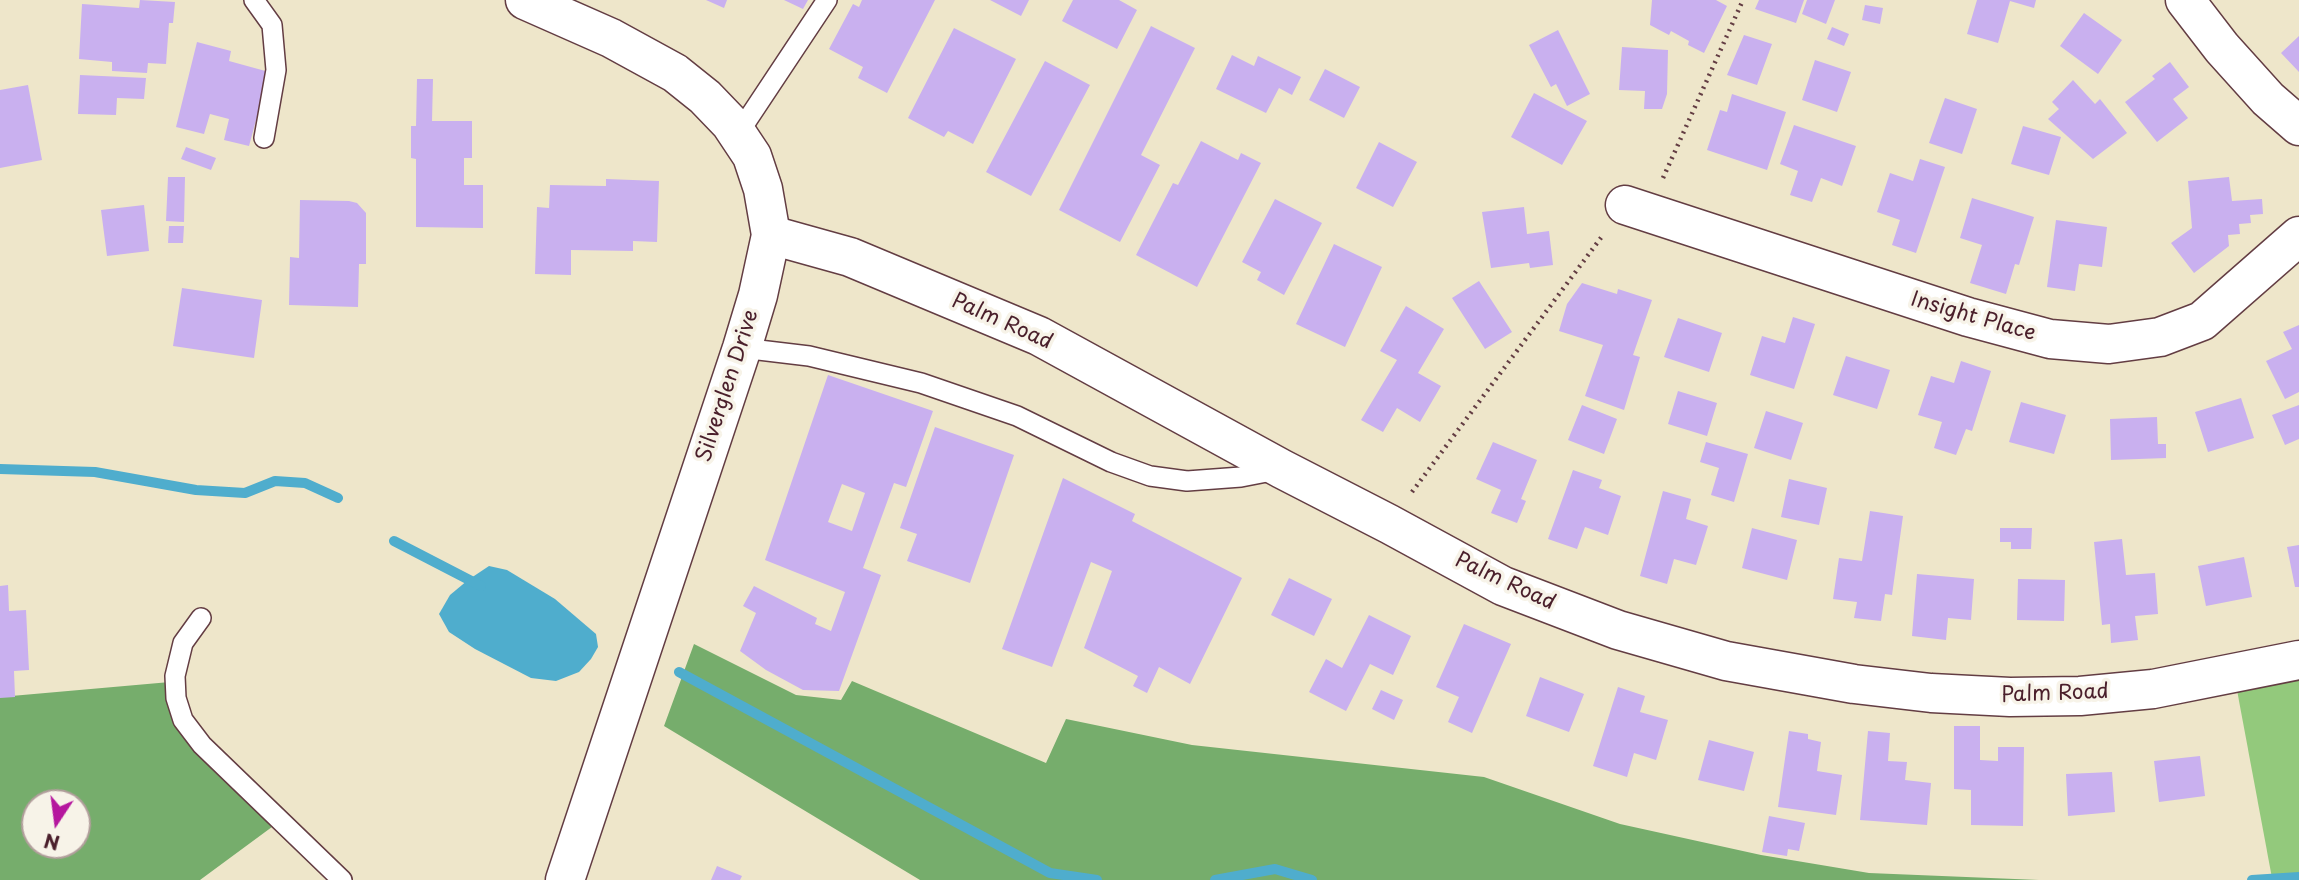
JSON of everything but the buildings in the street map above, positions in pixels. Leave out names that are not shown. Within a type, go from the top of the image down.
[{"type":"street","name":"Silverglen Drive","points":[[525,0],[611,38],[676,73],[705,97],[738,134],[752,156],[763,189],[771,235],[758,295],[565,880]]},
{"type":"street","points":[[2185,0],[2222,48],[2268,99],[2299,125]]},
{"type":"street","name":"Insight Place","points":[[1636,209],[1968,317],[2050,340],[2109,344],[2160,337],[2202,321],[2299,236]]},
{"type":"street","name":"Palm Road","points":[[771,235],[850,257],[1039,336],[1503,586],[1618,630],[1726,661],[1854,684],[1931,693],[2010,697],[2080,696],[2153,689],[2299,660]]},
{"type":"lane","points":[[254,0],[272,25],[275,59],[264,138]]},
{"type":"lane","points":[[738,134],[827,0]]},
{"type":"lane","points":[[741,348],[809,356],[920,383],[1017,416],[1111,462],[1150,476],[1186,481],[1241,477],[1282,469]]},
{"type":"lane","points":[[201,618],[183,643],[175,676],[176,698],[183,720],[202,746],[342,880]]},
{"type":"path","points":[[1389,524],[1636,209],[1743,0]]},
{"type":"green space","points":[[694,644],[796,695],[841,700],[852,681],[1046,763],[1066,719],[1192,745],[1484,777],[1620,824],[1761,855],[1869,873],[2039,880],[920,880],[664,726]]},
{"type":"green space","points":[[2299,661],[2299,880],[2294,880],[2272,878],[2234,674]]},
{"type":"green space","points":[[170,682],[173,704],[276,824],[200,880],[0,880],[0,697]]},
{"type":"water","points":[[489,566],[507,570],[555,599],[596,634],[598,647],[579,672],[556,681],[531,678],[475,649],[449,632],[439,614],[450,595]]},
{"type":"waterway","points":[[0,469],[95,472],[196,490],[245,493],[275,481],[305,483],[338,498]]},
{"type":"waterway","points":[[394,541],[481,586]]},
{"type":"waterway","points":[[679,672],[1050,873],[1097,880]]},
{"type":"waterway","points":[[1215,880],[1275,869],[1312,880]]},
{"type":"waterway","points":[[2252,880],[2299,877]]}]
